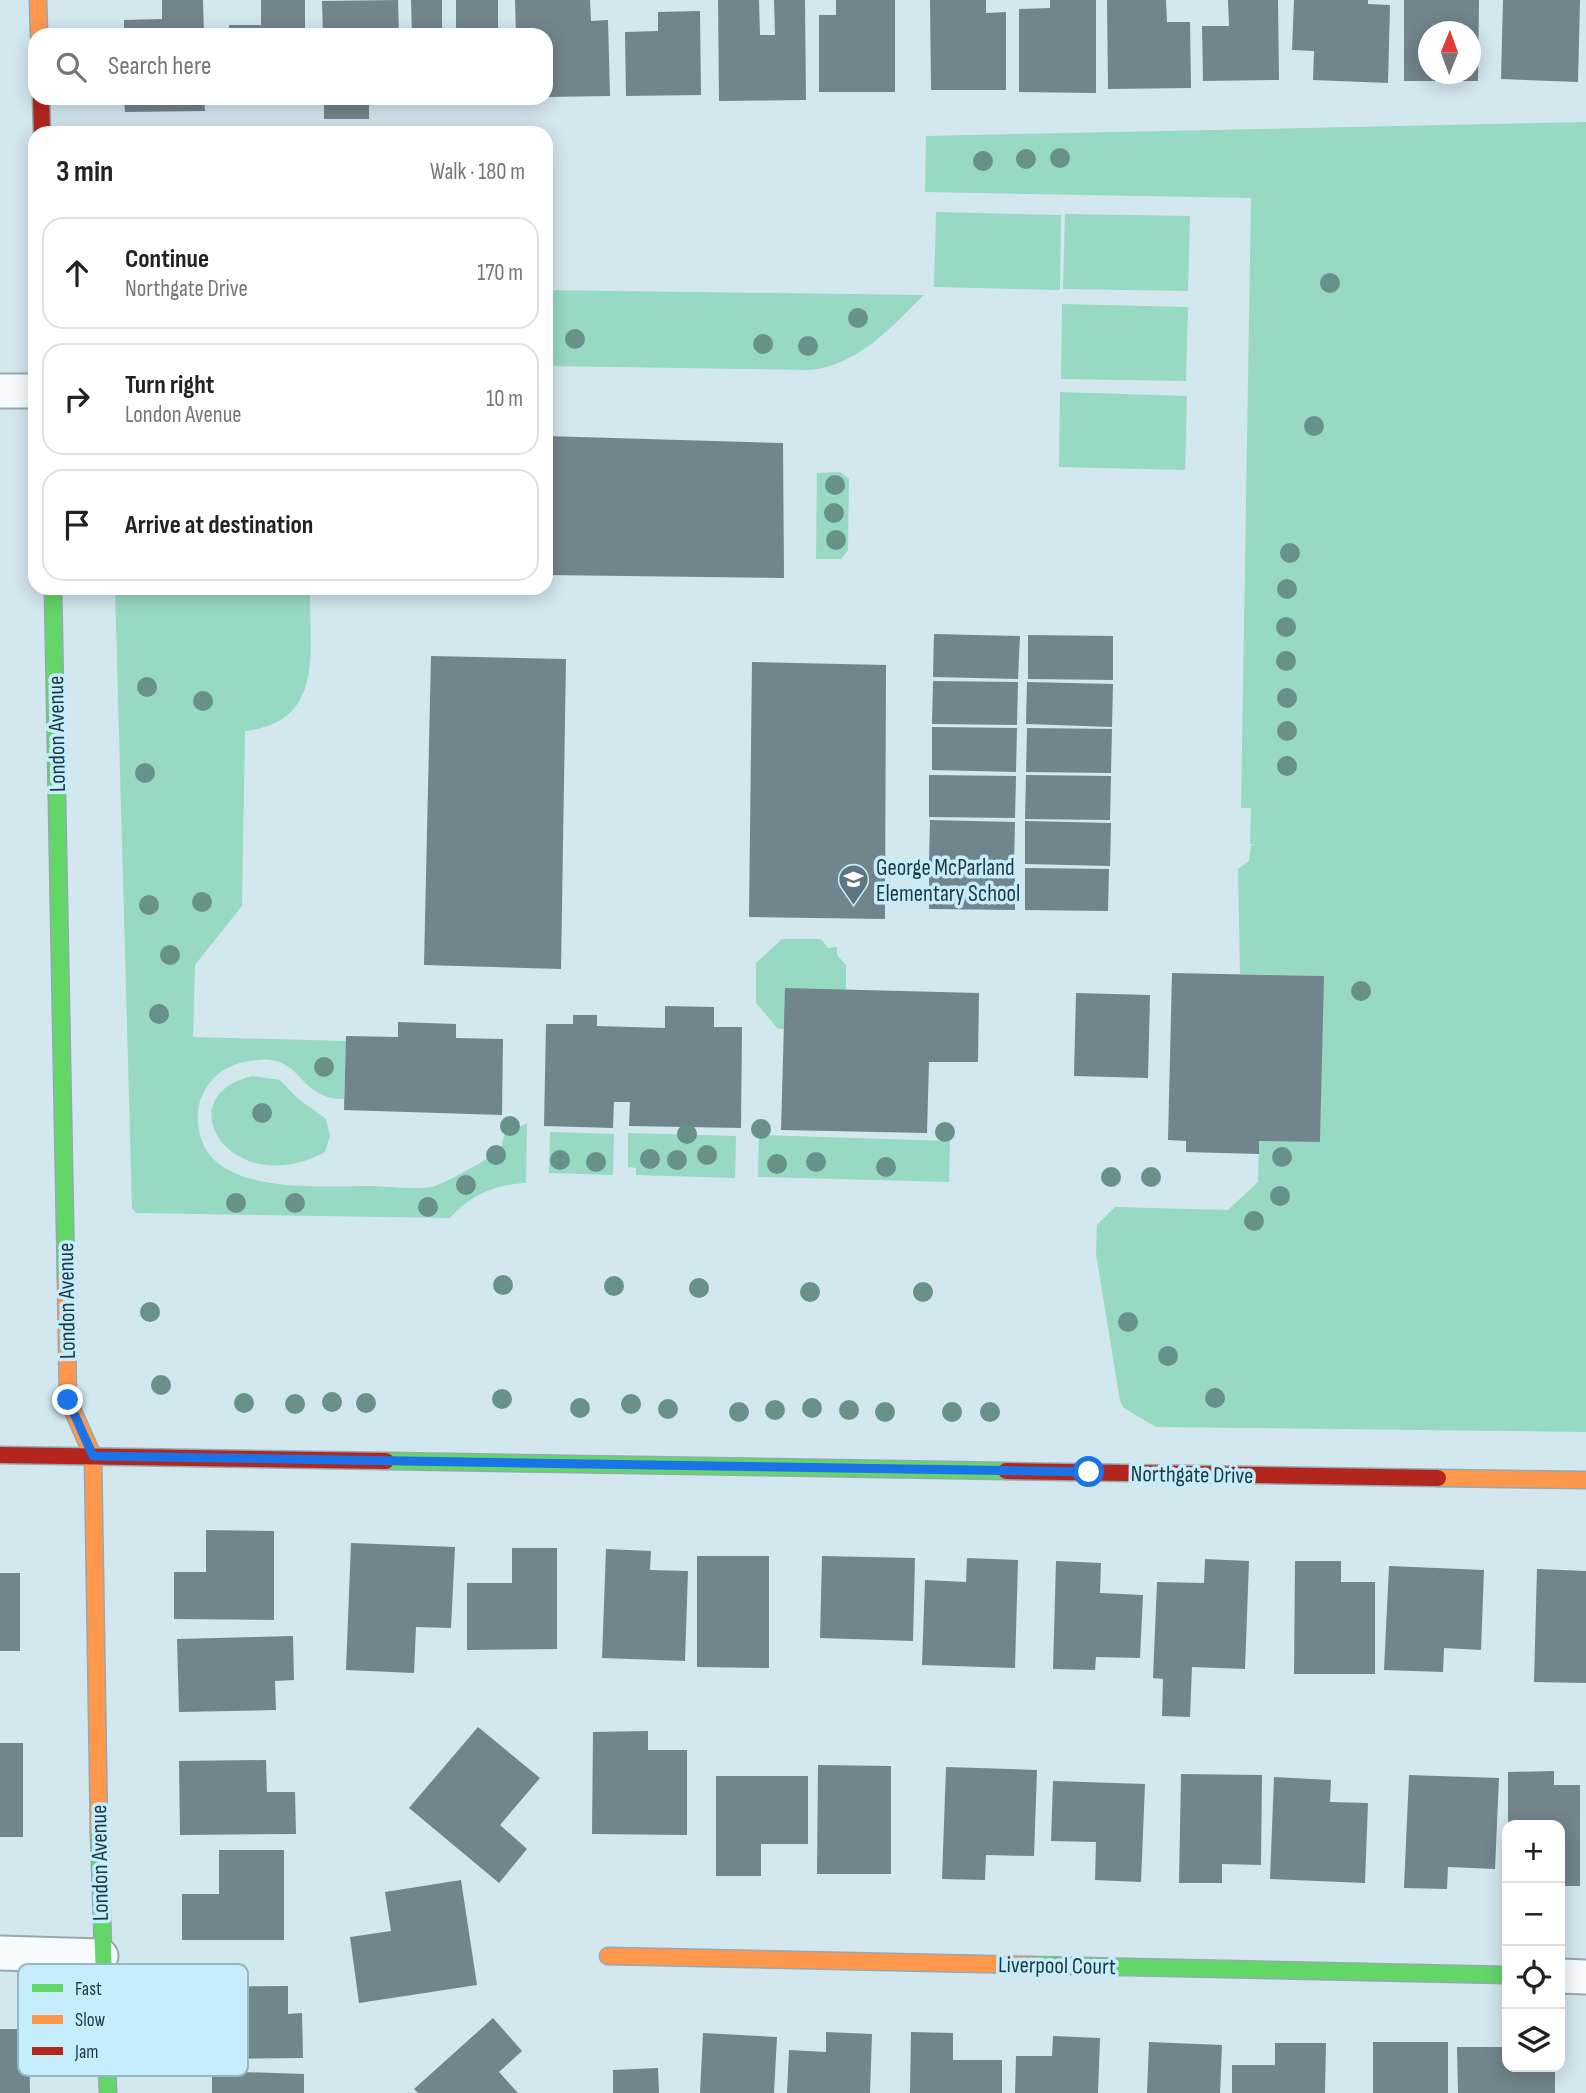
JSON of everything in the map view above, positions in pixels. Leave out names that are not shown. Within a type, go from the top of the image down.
[{"type":"street","points":[[38,0],[40,28]]},
{"type":"street","points":[[41,105],[42,126]]},
{"type":"street","points":[[0,391],[28,391]]},
{"type":"street","name":"London Avenue","points":[[53,595],[68,1400],[93,1456],[101,1964]]},
{"type":"street","name":"Northgate Drive","points":[[0,1455],[1586,1480]]},
{"type":"street","points":[[0,1953],[101,1956]]},
{"type":"street","name":"Liverpool Court","points":[[608,1956],[1502,1975]]},
{"type":"street","points":[[1565,1976],[1586,1976]]},
{"type":"green space","points":[[1586,122],[1586,1432],[1156,1427],[1124,1408],[1120,1401],[1096,1254],[1097,1225],[1115,1207],[1228,1210],[1258,1182],[1259,1141],[1320,1142],[1323,976],[1240,974],[1238,869],[1249,861],[1251,845],[1255,845],[1250,844],[1251,808],[1241,808],[1251,198],[925,192],[926,136]]},
{"type":"green space","points":[[936,212],[1061,215],[1060,290],[934,287]]},
{"type":"green space","points":[[1065,214],[1190,216],[1188,291],[1063,289]]},
{"type":"green space","points":[[553,290],[924,295],[873,343],[845,360],[811,370],[553,366]]},
{"type":"green space","points":[[1062,304],[1188,307],[1186,381],[1061,379]]},
{"type":"green space","points":[[1060,392],[1187,396],[1185,470],[1059,467]]},
{"type":"green space","points":[[840,472],[849,479],[848,550],[841,559],[816,559],[817,473]]},
{"type":"green space","points":[[115,595],[310,595],[310,658],[308,679],[301,698],[289,714],[271,725],[245,731],[242,906],[195,965],[193,1037],[346,1041],[344,1099],[317,1093],[284,1064],[273,1060],[249,1061],[225,1069],[207,1086],[199,1104],[200,1135],[210,1155],[226,1169],[248,1178],[300,1186],[412,1188],[435,1186],[488,1158],[500,1149],[504,1135],[527,1123],[526,1183],[484,1192],[450,1218],[136,1213],[132,1208]]},
{"type":"green space","points":[[782,939],[821,939],[828,948],[837,947],[837,955],[846,965],[846,990],[785,1029],[778,1029],[756,1003],[756,963]]},
{"type":"green space","points":[[253,1076],[280,1080],[297,1098],[326,1119],[330,1136],[325,1152],[291,1164],[261,1164],[237,1155],[220,1140],[212,1122],[214,1103],[227,1087]]},
{"type":"green space","points":[[550,1132],[614,1134],[613,1175],[549,1173]]},
{"type":"green space","points":[[628,1133],[736,1136],[735,1178],[636,1175],[636,1168],[628,1167]]},
{"type":"green space","points":[[759,1135],[950,1141],[949,1182],[758,1177]]},
{"type":"building","points":[[162,0],[203,0],[204,28],[124,28],[124,20],[162,19]]},
{"type":"building","points":[[261,0],[305,0],[305,28],[229,28],[229,25],[261,25]]},
{"type":"building","points":[[398,0],[399,28],[323,28],[322,1]]},
{"type":"building","points":[[411,0],[442,0],[442,28],[412,28]]},
{"type":"building","points":[[456,0],[498,0],[498,28],[456,28]]},
{"type":"building","points":[[515,0],[590,0],[591,21],[608,20],[610,96],[553,97],[553,28],[516,28]]},
{"type":"building","points":[[718,0],[759,0],[760,35],[775,35],[774,0],[805,0],[806,100],[719,101]]},
{"type":"building","points":[[836,0],[895,0],[895,92],[819,92],[819,15],[836,15]]},
{"type":"building","points":[[930,0],[986,0],[986,13],[1006,12],[1006,90],[931,90]]},
{"type":"building","points":[[1050,0],[1096,0],[1096,93],[1019,92],[1019,9],[1050,8]]},
{"type":"building","points":[[1107,0],[1166,0],[1167,22],[1190,22],[1191,88],[1108,89]]},
{"type":"building","points":[[1228,0],[1278,0],[1279,80],[1203,81],[1202,26],[1229,26]]},
{"type":"building","points":[[1294,0],[1368,0],[1368,4],[1390,5],[1388,83],[1313,80],[1314,51],[1292,50]]},
{"type":"building","points":[[1404,0],[1479,0],[1479,21],[1418,21],[1418,81],[1404,81]]},
{"type":"building","points":[[1503,0],[1580,0],[1578,82],[1501,79]]},
{"type":"building","points":[[700,11],[701,95],[626,96],[625,32],[658,31],[658,12]]},
{"type":"building","points":[[124,105],[205,105],[205,111],[125,112]]},
{"type":"building","points":[[324,105],[369,105],[369,119],[324,119]]},
{"type":"building","points":[[553,436],[783,443],[784,578],[553,575]]},
{"type":"building","points":[[934,634],[1020,636],[1018,679],[933,677]]},
{"type":"building","points":[[1028,635],[1113,636],[1113,680],[1028,679]]},
{"type":"building","points":[[431,656],[566,659],[561,969],[424,965]]},
{"type":"building","points":[[752,662],[886,665],[885,919],[749,917]]},
{"type":"building","points":[[933,681],[1018,682],[1017,725],[932,724]]},
{"type":"building","points":[[1027,682],[1113,684],[1112,727],[1026,724]]},
{"type":"building","points":[[932,727],[1017,728],[1016,772],[932,770]]},
{"type":"building","points":[[1027,728],[1112,729],[1111,773],[1026,772]]},
{"type":"building","points":[[929,775],[1016,776],[1015,818],[929,817]]},
{"type":"building","points":[[1026,775],[1111,776],[1110,820],[1025,819]]},
{"type":"building","points":[[930,820],[1015,822],[1014,865],[929,863]]},
{"type":"building","points":[[1025,821],[1111,823],[1110,866],[1025,864]]},
{"type":"building","points":[[929,866],[1015,867],[1015,910],[929,909]]},
{"type":"building","points":[[1025,868],[1109,869],[1108,911],[1025,910]]},
{"type":"building","points":[[1172,973],[1324,976],[1320,1142],[1259,1141],[1259,1154],[1186,1152],[1186,1141],[1168,1140]]},
{"type":"building","points":[[785,988],[979,993],[978,1062],[929,1062],[927,1133],[781,1130]]},
{"type":"building","points":[[1076,993],[1150,995],[1148,1078],[1074,1076]]},
{"type":"building","points":[[665,1006],[714,1007],[714,1027],[742,1027],[741,1128],[629,1126],[630,1102],[614,1102],[613,1128],[544,1126],[546,1024],[573,1024],[573,1015],[597,1015],[597,1026],[665,1028]]},
{"type":"building","points":[[398,1022],[456,1024],[456,1038],[503,1039],[502,1115],[344,1110],[346,1036],[398,1037]]},
{"type":"building","points":[[206,1530],[274,1531],[274,1620],[174,1619],[174,1572],[206,1572]]},
{"type":"building","points":[[351,1543],[455,1547],[451,1628],[416,1627],[414,1673],[346,1670]]},
{"type":"building","points":[[512,1548],[557,1548],[557,1649],[467,1650],[467,1583],[512,1583]]},
{"type":"building","points":[[606,1549],[651,1551],[650,1570],[688,1571],[685,1661],[602,1658]]},
{"type":"building","points":[[697,1556],[769,1556],[769,1668],[697,1667]]},
{"type":"building","points":[[822,1556],[915,1558],[913,1641],[820,1638]]},
{"type":"building","points":[[967,1558],[1018,1560],[1015,1668],[922,1665],[925,1580],[966,1582]]},
{"type":"building","points":[[1205,1559],[1249,1561],[1245,1669],[1192,1667],[1190,1717],[1162,1716],[1163,1679],[1153,1678],[1157,1582],[1204,1583]]},
{"type":"building","points":[[1056,1561],[1101,1563],[1100,1593],[1143,1595],[1140,1658],[1096,1657],[1095,1670],[1053,1669]]},
{"type":"building","points":[[1295,1561],[1341,1561],[1341,1582],[1375,1582],[1375,1674],[1294,1674]]},
{"type":"building","points":[[1389,1566],[1484,1570],[1481,1650],[1444,1648],[1443,1672],[1384,1670]]},
{"type":"building","points":[[1537,1569],[1586,1571],[1586,1683],[1534,1682]]},
{"type":"building","points":[[0,1573],[20,1573],[20,1651],[0,1651]]},
{"type":"building","points":[[293,1636],[294,1680],[275,1681],[276,1710],[179,1712],[177,1639]]},
{"type":"building","points":[[478,1727],[540,1778],[500,1825],[527,1849],[499,1883],[409,1808]]},
{"type":"building","points":[[648,1731],[648,1750],[687,1750],[687,1835],[592,1834],[593,1732]]},
{"type":"building","points":[[0,1743],[23,1743],[23,1837],[0,1837]]},
{"type":"building","points":[[266,1760],[267,1792],[295,1792],[296,1834],[180,1835],[179,1761]]},
{"type":"building","points":[[818,1765],[891,1766],[891,1874],[817,1874]]},
{"type":"building","points":[[946,1767],[1037,1770],[1034,1856],[986,1855],[985,1880],[942,1879]]},
{"type":"building","points":[[1554,1771],[1554,1785],[1580,1785],[1580,1886],[1565,1886],[1565,1820],[1508,1820],[1508,1772]]},
{"type":"building","points":[[1181,1774],[1262,1775],[1261,1865],[1222,1864],[1222,1883],[1179,1883]]},
{"type":"building","points":[[1409,1775],[1499,1778],[1495,1869],[1448,1867],[1447,1889],[1404,1888]]},
{"type":"building","points":[[716,1776],[808,1776],[808,1844],[761,1844],[761,1876],[716,1876]]},
{"type":"building","points":[[1274,1777],[1331,1780],[1330,1802],[1368,1803],[1365,1883],[1270,1879]]},
{"type":"building","points":[[1053,1781],[1145,1784],[1141,1882],[1095,1880],[1096,1842],[1051,1841]]},
{"type":"building","points":[[219,1850],[284,1850],[284,1940],[182,1940],[182,1894],[219,1894]]},
{"type":"building","points":[[461,1880],[477,1985],[359,2003],[350,1937],[391,1931],[385,1892]]},
{"type":"building","points":[[248,1986],[288,1986],[288,2014],[302,2013],[303,2058],[248,2058]]},
{"type":"building","points":[[493,2018],[522,2051],[499,2072],[518,2093],[418,2093],[414,2089]]},
{"type":"building","points":[[0,2029],[18,2029],[18,2076],[30,2076],[30,2093],[0,2093]]},
{"type":"building","points":[[826,2032],[872,2034],[870,2093],[787,2093],[789,2050],[826,2052]]},
{"type":"building","points":[[911,2032],[953,2033],[953,2060],[1002,2060],[1002,2093],[910,2093]]},
{"type":"building","points":[[703,2033],[777,2037],[774,2093],[700,2093]]},
{"type":"building","points":[[1053,2036],[1100,2038],[1098,2093],[1015,2093],[1016,2056],[1052,2056]]},
{"type":"building","points":[[1149,2042],[1222,2045],[1220,2093],[1147,2093]]},
{"type":"building","points":[[1373,2042],[1448,2042],[1448,2093],[1373,2093]]},
{"type":"building","points":[[1275,2043],[1326,2043],[1325,2093],[1232,2093],[1232,2065],[1275,2065]]},
{"type":"building","points":[[1457,2047],[1502,2047],[1502,2072],[1555,2072],[1555,2093],[1458,2093]]},
{"type":"building","points":[[658,2068],[659,2093],[613,2093],[613,2070]]},
{"type":"building","points":[[248,2072],[304,2074],[304,2093],[212,2093],[212,2076],[248,2076]]},
{"type":"traffic: fast","points":[[53,595],[66,1278]]},
{"type":"traffic: fast","points":[[386,1461],[1006,1471]]},
{"type":"traffic: fast","points":[[99,1832],[104,1964]]},
{"type":"traffic: fast","points":[[1032,1965],[1502,1975]]},
{"type":"traffic: fast","points":[[107,2076],[108,2093]]},
{"type":"traffic: slow","points":[[38,0],[39,28]]},
{"type":"traffic: slow","points":[[66,1278],[68,1400],[93,1456],[99,1832]]},
{"type":"traffic: slow","points":[[1438,1478],[1586,1480]]},
{"type":"traffic: slow","points":[[608,1956],[1032,1965]]},
{"type":"traffic: jam","points":[[41,105],[42,126]]},
{"type":"traffic: jam","points":[[0,1455],[386,1461]]},
{"type":"traffic: jam","points":[[1006,1471],[1438,1478]]},
{"type":"place","name":"George McParland Elementary School","points":[[853,907]]},
{"type":"route","points":[[68,1400],[93,1456],[1089,1472]]}]
